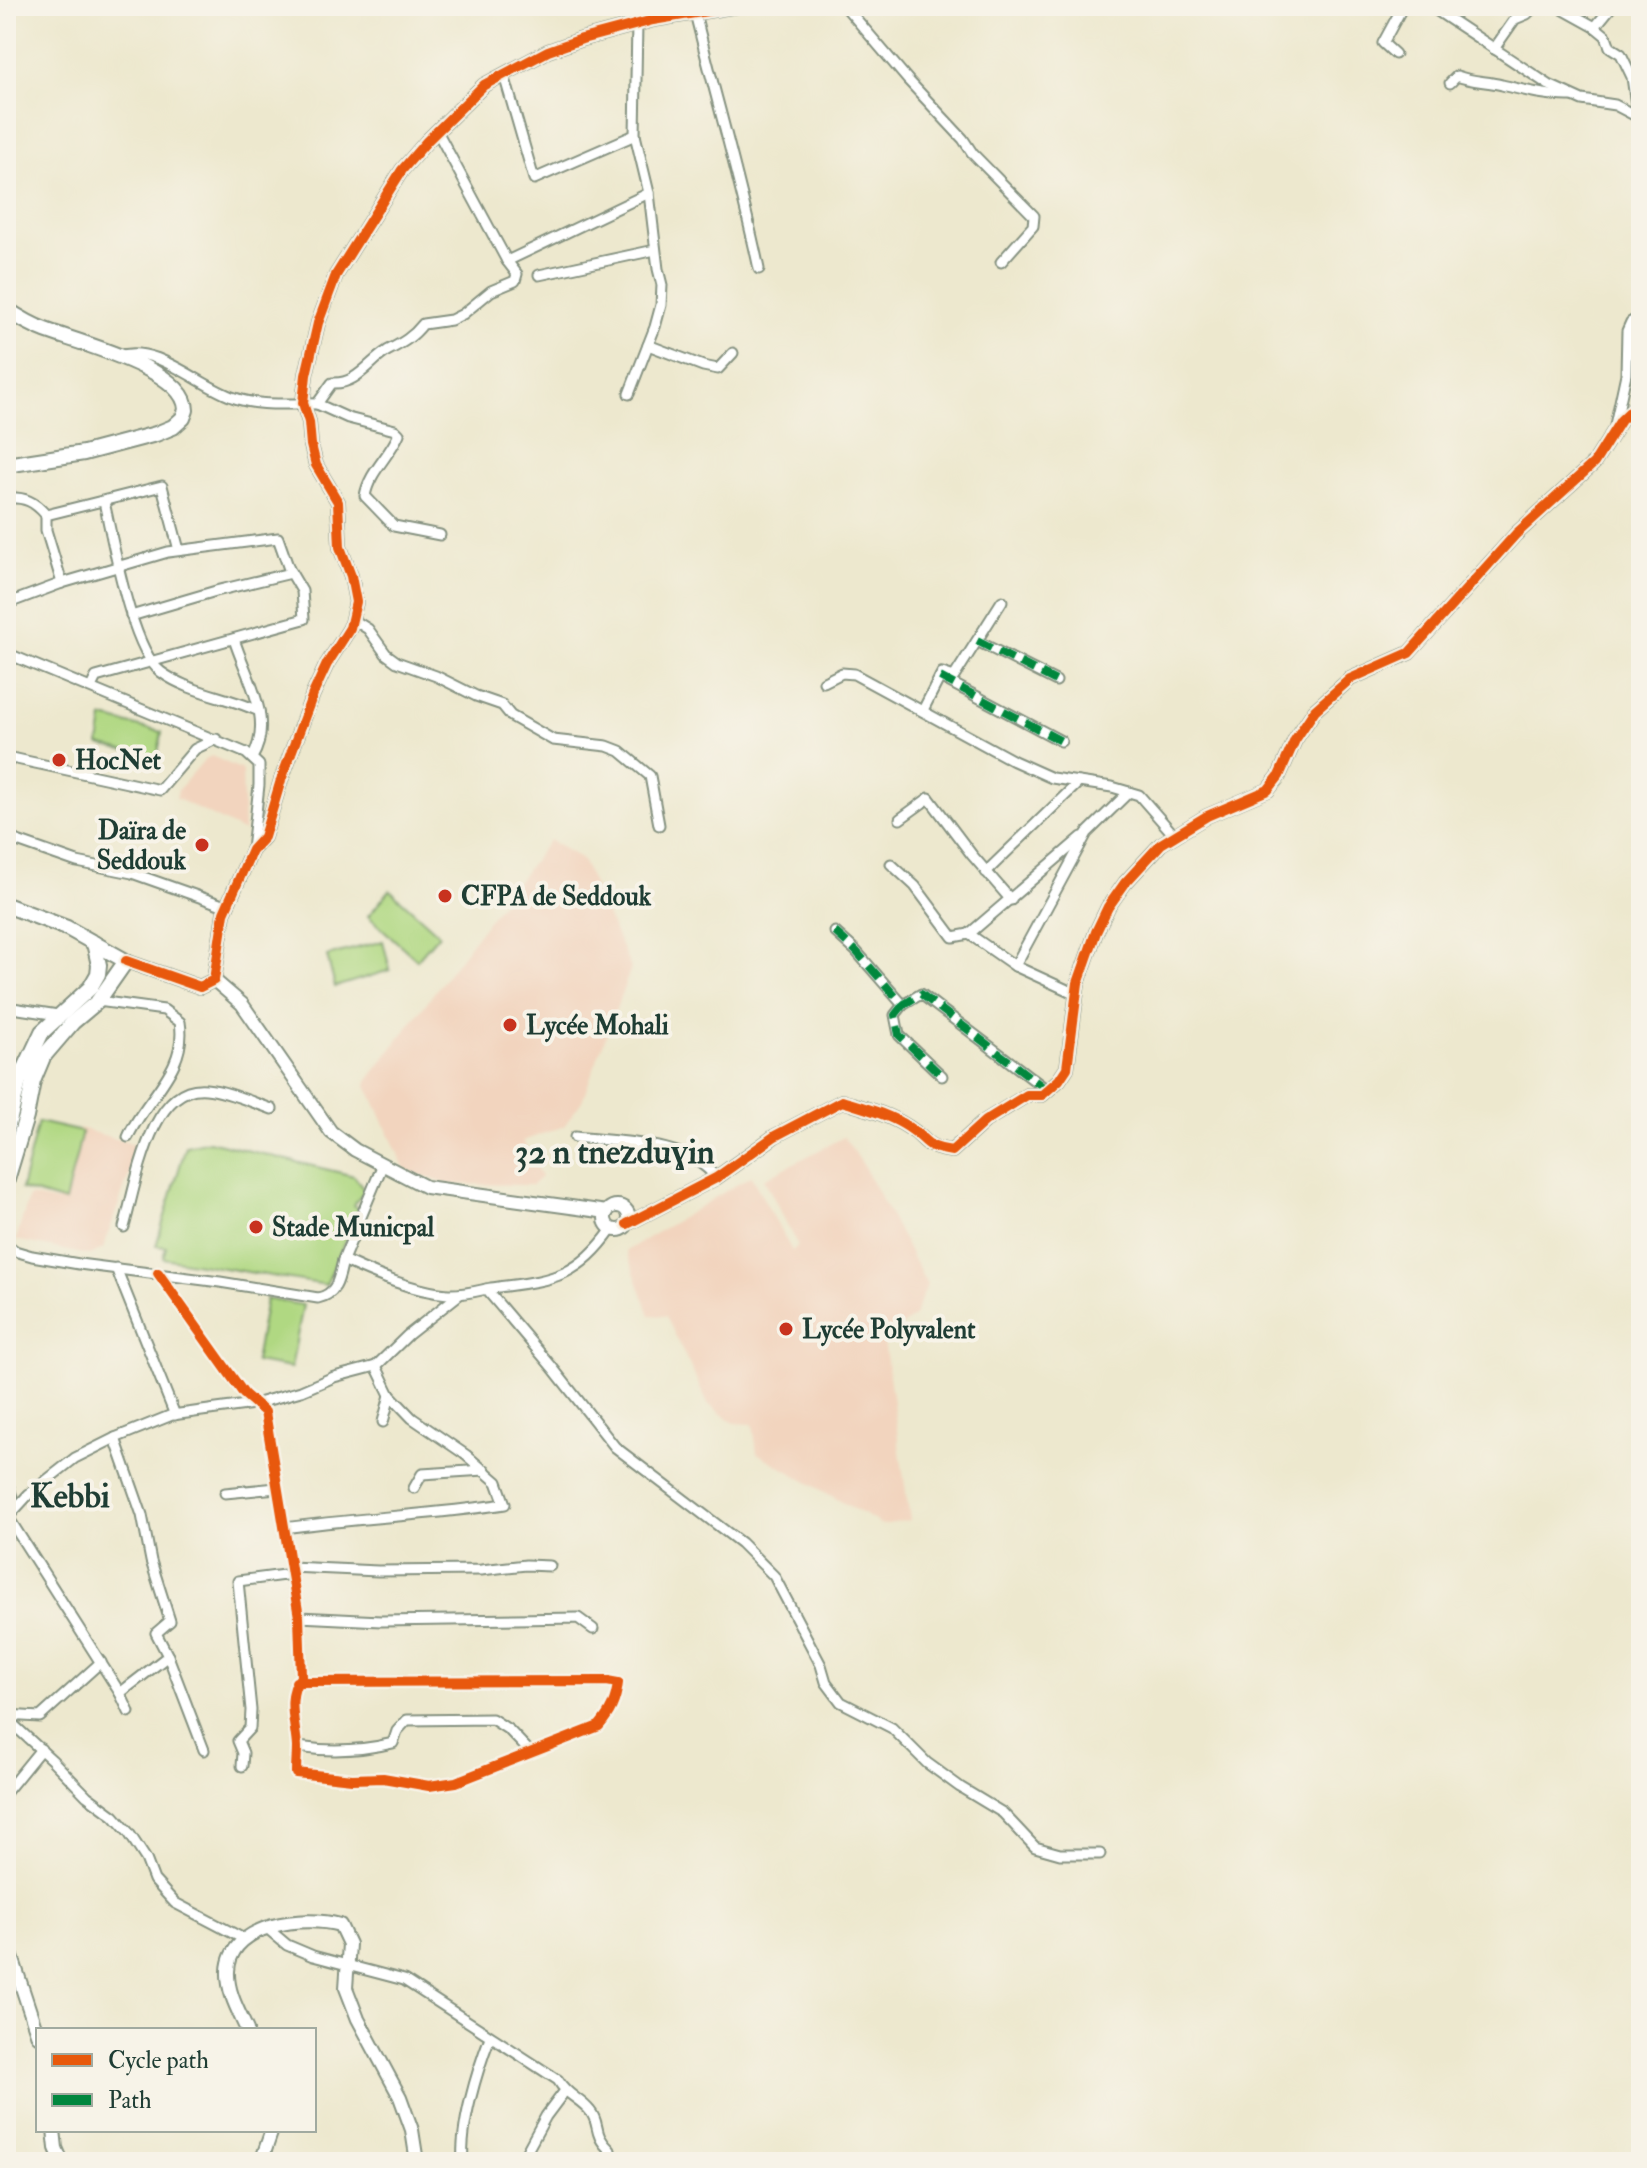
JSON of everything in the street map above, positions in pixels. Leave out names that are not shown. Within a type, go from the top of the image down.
[{"type":"main road","points":[[6,309],[45,330],[119,356],[165,379],[180,392],[186,410],[180,422],[156,434],[84,453],[6,465]]},
{"type":"main road","points":[[6,905],[67,928],[126,961],[98,1001],[73,1022],[43,1057],[33,1081],[26,1117],[6,1183]]},
{"type":"main road","points":[[6,1133],[19,1081],[42,1032],[90,988],[98,974],[94,943]]},
{"type":"street","points":[[252,850],[264,837],[313,694],[327,664],[350,628],[356,602],[351,576],[340,547],[338,502],[316,465],[303,403],[318,323],[336,275],[402,170],[484,85],[548,51],[637,24],[737,6]]},
{"type":"street","points":[[845,6],[963,139],[978,161],[1034,216],[1033,226],[1001,262]]},
{"type":"street","points":[[1395,54],[1383,43],[1403,6]]},
{"type":"street","points":[[1430,6],[1549,85],[1572,96]]},
{"type":"street","points":[[1494,49],[1515,19],[1535,6]]},
{"type":"street","points":[[1557,6],[1595,27],[1606,36],[1610,47],[1621,54],[1628,65],[1635,89],[1640,120]]},
{"type":"street","points":[[1595,27],[1612,6]]},
{"type":"street","points":[[695,13],[720,117],[743,193],[759,269]]},
{"type":"street","points":[[629,394],[661,305],[662,285],[649,193],[635,135],[637,24]]},
{"type":"street","points":[[504,75],[534,179],[635,135]]},
{"type":"street","points":[[1450,83],[1457,76],[1474,82],[1572,96],[1615,105],[1640,120]]},
{"type":"street","points":[[317,404],[332,383],[342,384],[356,376],[386,352],[413,337],[423,324],[451,320],[491,291],[515,281],[517,274],[437,131]]},
{"type":"street","points":[[507,261],[649,193]]},
{"type":"street","points":[[539,275],[655,250]]},
{"type":"street","points":[[1614,429],[1626,374],[1627,331],[1631,322],[1641,316]]},
{"type":"street","points":[[648,345],[718,369],[733,353]]},
{"type":"street","points":[[119,356],[132,352],[154,357],[234,398],[260,403],[317,404],[348,418],[395,430],[399,434],[392,452],[367,483],[365,496],[394,526],[440,535]]},
{"type":"street","points":[[612,1229],[621,1229],[627,1218],[680,1198],[716,1178],[775,1136],[842,1101],[875,1111],[910,1128],[922,1141],[937,1149],[952,1151],[985,1121],[1027,1095],[1042,1095],[1067,1068],[1076,994],[1086,955],[1108,907],[1161,844],[1207,816],[1268,790],[1315,710],[1350,679],[1409,653],[1516,534],[1594,463],[1614,429],[1641,401]]},
{"type":"street","points":[[46,515],[162,486],[179,550]]},
{"type":"street","points":[[6,498],[20,497],[36,503],[46,515],[46,530],[62,583]]},
{"type":"street","points":[[104,502],[131,616],[150,661],[161,672],[186,685],[259,711]]},
{"type":"street","points":[[6,604],[62,583],[179,550],[278,538],[291,573],[302,591],[304,619],[96,677],[91,687]]},
{"type":"street","points":[[131,616],[291,573]]},
{"type":"street","points":[[923,710],[942,673],[954,677],[1002,601]]},
{"type":"street","points":[[352,619],[368,629],[386,654],[397,662],[502,705],[511,716],[536,733],[553,740],[607,746],[620,751],[650,776],[659,825]]},
{"type":"street","points":[[234,639],[263,728],[259,746],[252,758]]},
{"type":"street","points":[[977,641],[1056,681]]},
{"type":"street","points":[[6,653],[216,739],[246,753],[259,765],[252,850],[224,913],[214,980]]},
{"type":"street","points":[[824,682],[842,673],[854,674],[1014,761],[1052,778],[1139,795],[1174,835]]},
{"type":"street","points":[[940,677],[1061,741]]},
{"type":"street","points":[[6,765],[12,758],[160,790],[195,749],[216,739]]},
{"type":"street","points":[[986,872],[1079,782]]},
{"type":"street","points":[[891,864],[915,886],[953,937],[969,934],[1087,833],[1129,792]]},
{"type":"street","points":[[900,819],[929,798],[1011,900]]},
{"type":"street","points":[[1015,966],[1087,833]]},
{"type":"street","points":[[6,837],[77,862],[132,873],[228,907]]},
{"type":"street","points":[[835,932],[856,951],[903,1005]]},
{"type":"street","points":[[969,934],[1015,966],[1076,994]]},
{"type":"street","points":[[126,961],[200,987],[214,980]]},
{"type":"street","points":[[214,980],[242,1004],[331,1132],[355,1150],[426,1187],[607,1212]]},
{"type":"street","points":[[942,1076],[899,1035],[895,1015],[903,1005],[921,994],[1047,1090]]},
{"type":"street","points":[[98,1001],[164,1010],[180,1022],[180,1046],[164,1086],[137,1117],[128,1137]]},
{"type":"street","points":[[6,1007],[58,1015]]},
{"type":"street","points":[[124,1227],[153,1125],[162,1110],[177,1096],[192,1089],[208,1089],[272,1109]]},
{"type":"street","points":[[147,1105],[162,1110]]},
{"type":"street","points":[[575,1137],[676,1151],[709,1168],[716,1178]]},
{"type":"street","points":[[6,1244],[10,1252],[67,1262],[318,1298],[331,1293],[337,1284],[343,1260],[383,1164]]},
{"type":"street","points":[[612,1229],[605,1220],[607,1212],[614,1207],[627,1218]]},
{"type":"street","points":[[343,1260],[377,1275],[429,1291],[460,1294],[540,1282],[562,1275],[596,1249],[612,1229]]},
{"type":"street","points":[[116,1268],[175,1415]]},
{"type":"street","points":[[158,1273],[180,1308],[254,1404],[265,1412],[299,1617],[301,1677],[296,1682],[292,1706],[297,1747],[296,1773],[352,1779],[383,1778],[429,1786],[456,1782],[599,1726],[609,1714],[617,1696],[618,1683],[296,1682]]},
{"type":"street","points":[[486,1289],[615,1447],[741,1543],[774,1576],[821,1665],[826,1682],[841,1702],[892,1728],[927,1763],[1003,1813],[1035,1847],[1060,1854],[1100,1854]]},
{"type":"street","points":[[129,1712],[101,1662],[7,1518],[15,1507],[75,1458],[115,1438],[175,1415],[254,1404],[376,1366],[408,1335],[460,1294]]},
{"type":"street","points":[[284,1528],[505,1504],[497,1482],[485,1470],[412,1418],[390,1395],[376,1366]]},
{"type":"street","points":[[383,1422],[390,1395]]},
{"type":"street","points":[[115,1438],[142,1515],[151,1561],[170,1621],[156,1633],[204,1750]]},
{"type":"street","points":[[414,1488],[422,1474],[485,1470]]},
{"type":"street","points":[[6,1478],[15,1507]]},
{"type":"street","points":[[225,1493],[277,1488]]},
{"type":"street","points":[[242,1766],[243,1753],[238,1741],[250,1728],[251,1710],[238,1581],[291,1570],[481,1570],[550,1566]]},
{"type":"street","points":[[299,1617],[381,1621],[578,1618],[593,1629]]},
{"type":"street","points":[[120,1693],[168,1656]]},
{"type":"street","points":[[6,1716],[40,1717],[101,1662]]},
{"type":"street","points":[[6,1716],[87,1796],[114,1816],[146,1859],[154,1880],[175,1903],[244,1939]]},
{"type":"street","points":[[297,1747],[330,1752],[374,1748],[393,1743],[397,1731],[407,1720],[492,1719],[509,1730],[531,1753]]},
{"type":"street","points":[[6,1792],[41,1749]]},
{"type":"street","points":[[246,2028],[232,1998],[227,1970],[235,1947],[267,1928],[321,1920],[340,1925],[349,1944],[346,1988],[358,2019],[400,2097],[412,2130],[417,2162]]},
{"type":"street","points":[[267,1928],[287,1945],[313,1956],[404,1980],[558,2080],[564,2092],[592,2112],[598,2139],[610,2150]]},
{"type":"street","points":[[6,1948],[12,1957],[36,2030]]},
{"type":"street","points":[[463,2162],[462,2138],[476,2073],[490,2037]]},
{"type":"street","points":[[521,2162],[546,2116],[564,2092]]},
{"type":"street","points":[[54,2132],[62,2162]]},
{"type":"street","points":[[261,2162],[271,2132]]},
{"type":"shaded area","points":[[212,756],[242,770],[244,832],[176,798],[178,790],[205,759]]},
{"type":"shaded area","name":"Lycée Mohali","points":[[549,840],[582,860],[631,968],[582,1101],[564,1126],[523,1141],[541,1177],[532,1185],[446,1184],[405,1169],[366,1083]]},
{"type":"shaded area","points":[[80,1128],[139,1146],[103,1249],[89,1255],[16,1240],[29,1196],[57,1202]]},
{"type":"shaded area","name":"Lycée Polyvalent","points":[[844,1137],[862,1163],[927,1285],[914,1316],[884,1341],[910,1520],[882,1525],[757,1453],[753,1424],[734,1423],[708,1404],[666,1316],[650,1315],[626,1251],[751,1176],[792,1251],[798,1246],[764,1179]]},
{"type":"green space","points":[[103,718],[162,732],[157,758],[99,745]]},
{"type":"green space","points":[[390,890],[439,934],[417,960],[368,916]]},
{"type":"green space","points":[[383,941],[390,970],[335,987],[327,956]]},
{"type":"green space","points":[[38,1122],[82,1132],[65,1202],[21,1189]]},
{"type":"green space","name":"Stade Municpal","points":[[209,1141],[354,1176],[365,1190],[354,1205],[359,1209],[326,1285],[163,1258],[166,1247],[156,1246],[186,1146]]},
{"type":"green space","points":[[266,1299],[303,1305],[291,1368],[255,1362]]},
{"type":"marked path","points":[[977,641],[1056,681]]},
{"type":"marked path","points":[[940,677],[1061,741]]},
{"type":"marked path","points":[[835,932],[856,951],[903,1005],[921,994],[1047,1090]]},
{"type":"marked path","points":[[903,1005],[895,1015],[899,1035],[942,1076]]},
{"type":"cycle path","points":[[126,961],[200,987],[214,980],[224,913],[252,850],[264,837],[313,694],[327,664],[350,628],[356,602],[351,576],[340,547],[338,502],[316,465],[311,445],[303,403],[306,375],[318,323],[336,275],[402,170],[484,85],[548,51],[653,20],[737,6]]},
{"type":"cycle path","points":[[627,1224],[716,1178],[775,1136],[842,1101],[892,1118],[930,1145],[952,1151],[985,1121],[1027,1095],[1042,1095],[1067,1068],[1078,983],[1096,932],[1108,907],[1125,883],[1161,844],[1207,816],[1268,790],[1315,710],[1350,679],[1409,653],[1516,534],[1594,463],[1621,420],[1641,401]]},
{"type":"cycle path","points":[[158,1273],[244,1394],[265,1412],[299,1617],[301,1677],[296,1685],[293,1693],[292,1702],[297,1747],[296,1773],[352,1779],[383,1778],[429,1786],[456,1782],[599,1726],[612,1706],[618,1683],[607,1681],[296,1682]]},
{"type":"place","name":"HocNet","points":[[59,760]]},
{"type":"place","name":"Daïra de Seddouk","points":[[202,845]]},
{"type":"place","name":"CFPA de Seddouk","points":[[445,896]]},
{"type":"place","name":"Lycée Mohali","points":[[510,1025]]},
{"type":"place","name":"Stade Municpal","points":[[256,1227]]},
{"type":"place","name":"Lycée Polyvalent","points":[[786,1329]]},
{"type":"district","name":"32 n tnezduɣin","points":[[615,1151]]},
{"type":"district","name":"Kebbi","points":[[70,1495]]}]
